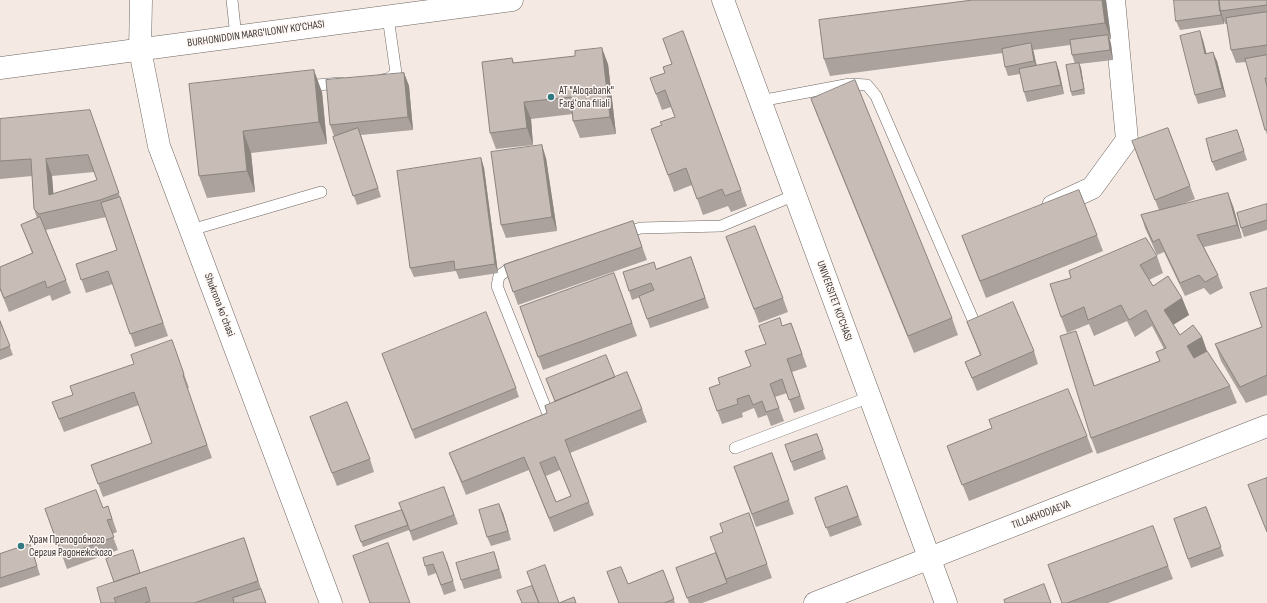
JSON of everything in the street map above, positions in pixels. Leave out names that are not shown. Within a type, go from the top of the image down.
[{"type":"street","name":"Shukrona koʻchasi","points":[[142,0],[140,50],[159,146],[331,603]]},
{"type":"street","name":"BURHONIDDIN MARG'ILONIY KO'CHASI","points":[[0,68],[512,0]]},
{"type":"street","name":"UNIVERSITET KO'CHASI","points":[[723,0],[946,603]]},
{"type":"street","points":[[1035,214],[1092,188],[1127,140],[1114,0]]},
{"type":"street","name":"TILLAKHODJAEVA","points":[[815,603],[1267,426]]},
{"type":"lane","points":[[232,0],[236,37]]},
{"type":"lane","points":[[372,81],[388,79],[396,73],[388,17]]},
{"type":"lane","points":[[297,87],[350,82]]},
{"type":"lane","points":[[760,102],[850,84],[867,84],[876,96],[974,322]]},
{"type":"lane","points":[[191,230],[321,192]]},
{"type":"lane","points":[[613,235],[641,228],[721,226],[795,195]]},
{"type":"lane","points":[[531,262],[508,269],[499,276],[497,286],[548,414]]},
{"type":"lane","points":[[735,448],[870,397]]},
{"type":"building","points":[[973,0],[1102,0],[1105,23],[824,59],[819,20]]},
{"type":"building","points":[[1174,0],[1219,0],[1221,15],[1176,21]]},
{"type":"building","points":[[1219,0],[1267,0],[1267,5],[1220,11]]},
{"type":"building","points":[[1267,12],[1267,45],[1231,50],[1226,18]]},
{"type":"building","points":[[683,31],[741,190],[725,196],[722,189],[697,199],[686,168],[668,175],[651,129],[662,125],[660,122],[675,117],[665,90],[656,94],[650,78],[665,73],[663,67],[672,64],[663,39]]},
{"type":"building","points":[[1200,31],[1205,54],[1213,52],[1222,88],[1195,95],[1180,36]]},
{"type":"building","points":[[1108,35],[1110,50],[1072,55],[1070,40]]},
{"type":"building","points":[[1031,43],[1034,61],[1005,67],[1002,49]]},
{"type":"building","name":"AT \"Aloqabank\" Fargʻona filiali","points":[[602,48],[610,117],[573,121],[571,97],[524,102],[527,128],[490,133],[482,62],[512,58],[513,63],[575,56],[575,51]]},
{"type":"building","points":[[1267,55],[1267,78],[1265,78],[1267,87],[1267,130],[1265,130],[1245,59]]},
{"type":"building","points":[[1056,62],[1061,85],[1024,92],[1019,69]]},
{"type":"building","points":[[1079,63],[1084,89],[1071,92],[1066,65]]},
{"type":"building","points":[[314,70],[319,122],[243,131],[247,171],[199,176],[189,84]]},
{"type":"building","points":[[404,73],[408,117],[330,125],[326,80]]},
{"type":"building","points":[[855,80],[952,318],[908,336],[811,99]]},
{"type":"building","points":[[90,110],[119,193],[100,200],[39,214],[34,209],[31,159],[0,161],[0,119]],"holes":[[[88,155],[97,180],[49,195],[46,159]]]},
{"type":"building","points":[[358,128],[378,188],[353,196],[333,137]]},
{"type":"building","points":[[1168,128],[1190,186],[1155,200],[1132,141]]},
{"type":"building","points":[[1237,130],[1244,151],[1212,162],[1206,139]]},
{"type":"building","points":[[542,145],[552,217],[501,225],[491,152]]},
{"type":"building","points":[[481,158],[495,264],[455,270],[454,261],[410,268],[397,171]]},
{"type":"building","points":[[1079,190],[1097,235],[980,281],[962,236]]},
{"type":"building","points":[[1228,193],[1237,225],[1197,235],[1218,275],[1205,282],[1199,275],[1180,283],[1159,239],[1153,242],[1141,215]]},
{"type":"building","points":[[120,197],[163,323],[130,334],[108,271],[81,280],[76,264],[117,250],[101,203]]},
{"type":"building","points":[[1267,204],[1267,220],[1241,228],[1237,213]]},
{"type":"building","points":[[40,217],[66,280],[47,288],[45,281],[4,298],[0,288],[0,267],[33,253],[21,225]]},
{"type":"building","points":[[633,221],[642,247],[513,292],[504,265]]},
{"type":"building","points":[[755,226],[783,298],[754,309],[726,237]]},
{"type":"building","points":[[1146,238],[1157,256],[1140,265],[1153,286],[1168,276],[1182,298],[1164,310],[1180,335],[1193,325],[1202,337],[1187,346],[1194,358],[1207,351],[1230,386],[1091,438],[1060,336],[1076,331],[1094,386],[1160,361],[1156,352],[1166,348],[1146,310],[1129,320],[1121,305],[1088,320],[1084,307],[1061,317],[1050,284],[1071,278],[1069,271]]},
{"type":"building","points":[[691,257],[705,298],[647,319],[639,296],[654,290],[651,283],[629,291],[623,272],[654,262],[656,269]]},
{"type":"building","points":[[614,273],[632,323],[538,357],[520,307]]},
{"type":"building","points":[[1267,288],[1267,375],[1240,387],[1215,344],[1262,327],[1250,293]]},
{"type":"building","points":[[1013,302],[1034,351],[972,378],[965,362],[981,355],[967,322]]},
{"type":"building","points":[[486,312],[516,388],[412,430],[382,354]]},
{"type":"building","points":[[780,318],[782,326],[791,323],[802,354],[787,359],[800,396],[789,400],[782,379],[770,384],[779,408],[766,412],[762,401],[753,405],[749,395],[737,399],[738,404],[717,411],[709,388],[720,384],[718,378],[751,366],[745,351],[766,344],[759,326]]},
{"type":"building","points":[[0,321],[10,346],[0,350]]},
{"type":"building","points":[[172,340],[207,445],[98,484],[91,465],[152,443],[134,392],[59,419],[52,402],[73,395],[70,386],[134,364],[131,355]]},
{"type":"building","points":[[606,355],[615,377],[555,401],[546,379]]},
{"type":"building","points":[[627,372],[642,409],[565,440],[589,502],[549,518],[524,457],[462,482],[449,453],[547,413],[545,406]],"holes":[[[555,457],[571,496],[556,502],[540,463]]]},
{"type":"building","points":[[1068,389],[1087,436],[962,485],[947,446],[992,428],[989,420]]},
{"type":"building","points":[[347,402],[370,459],[332,473],[310,417]]},
{"type":"building","points":[[817,434],[823,450],[791,462],[785,445]]},
{"type":"building","points":[[772,453],[789,500],[752,514],[734,467]]},
{"type":"building","points":[[1267,478],[1267,532],[1248,485]]},
{"type":"building","points":[[847,486],[858,516],[826,528],[815,498]]},
{"type":"building","points":[[444,487],[454,515],[410,531],[399,503]]},
{"type":"building","points":[[96,490],[103,508],[108,506],[112,519],[107,520],[114,537],[62,556],[45,509]]},
{"type":"building","points":[[499,504],[508,531],[487,537],[479,510]]},
{"type":"building","points":[[1206,507],[1221,547],[1188,559],[1174,519]]},
{"type":"building","points":[[402,510],[408,525],[361,542],[355,526]]},
{"type":"building","points":[[749,513],[767,564],[726,579],[710,537],[723,532],[720,524]]},
{"type":"building","points":[[1153,526],[1168,566],[1067,603],[1062,603],[1048,565]]},
{"type":"building","points":[[244,538],[258,581],[194,603],[145,603],[150,601],[146,587],[114,598],[116,603],[101,603],[97,588]]},
{"type":"building","points":[[388,543],[410,603],[370,603],[353,556]]},
{"type":"building","points":[[30,544],[37,566],[0,578],[0,554]]},
{"type":"building","points":[[133,550],[140,573],[114,582],[106,559]]},
{"type":"building","points":[[443,552],[453,581],[441,585],[433,564],[425,566],[423,558]]},
{"type":"building","points":[[494,552],[499,569],[461,580],[456,563]]},
{"type":"building","points":[[716,553],[727,583],[687,598],[676,568]]},
{"type":"building","points":[[545,565],[559,603],[539,603],[527,572]]},
{"type":"building","points":[[621,567],[628,584],[663,570],[674,599],[664,603],[619,603],[607,572]]},
{"type":"building","points":[[1044,584],[1051,603],[1005,603],[1004,600]]},
{"type":"building","points":[[532,586],[539,603],[522,603],[517,591]]},
{"type":"building","points":[[261,589],[266,603],[234,603],[233,598]]},
{"type":"building","points":[[574,597],[576,603],[559,603]]},
{"type":"place","name":"AT \"Aloqabank\" Fargʻona filiali","points":[[551,97]]},
{"type":"place","name":"Храм Преподобного Сергия Радонежского","points":[[21,546]]}]
